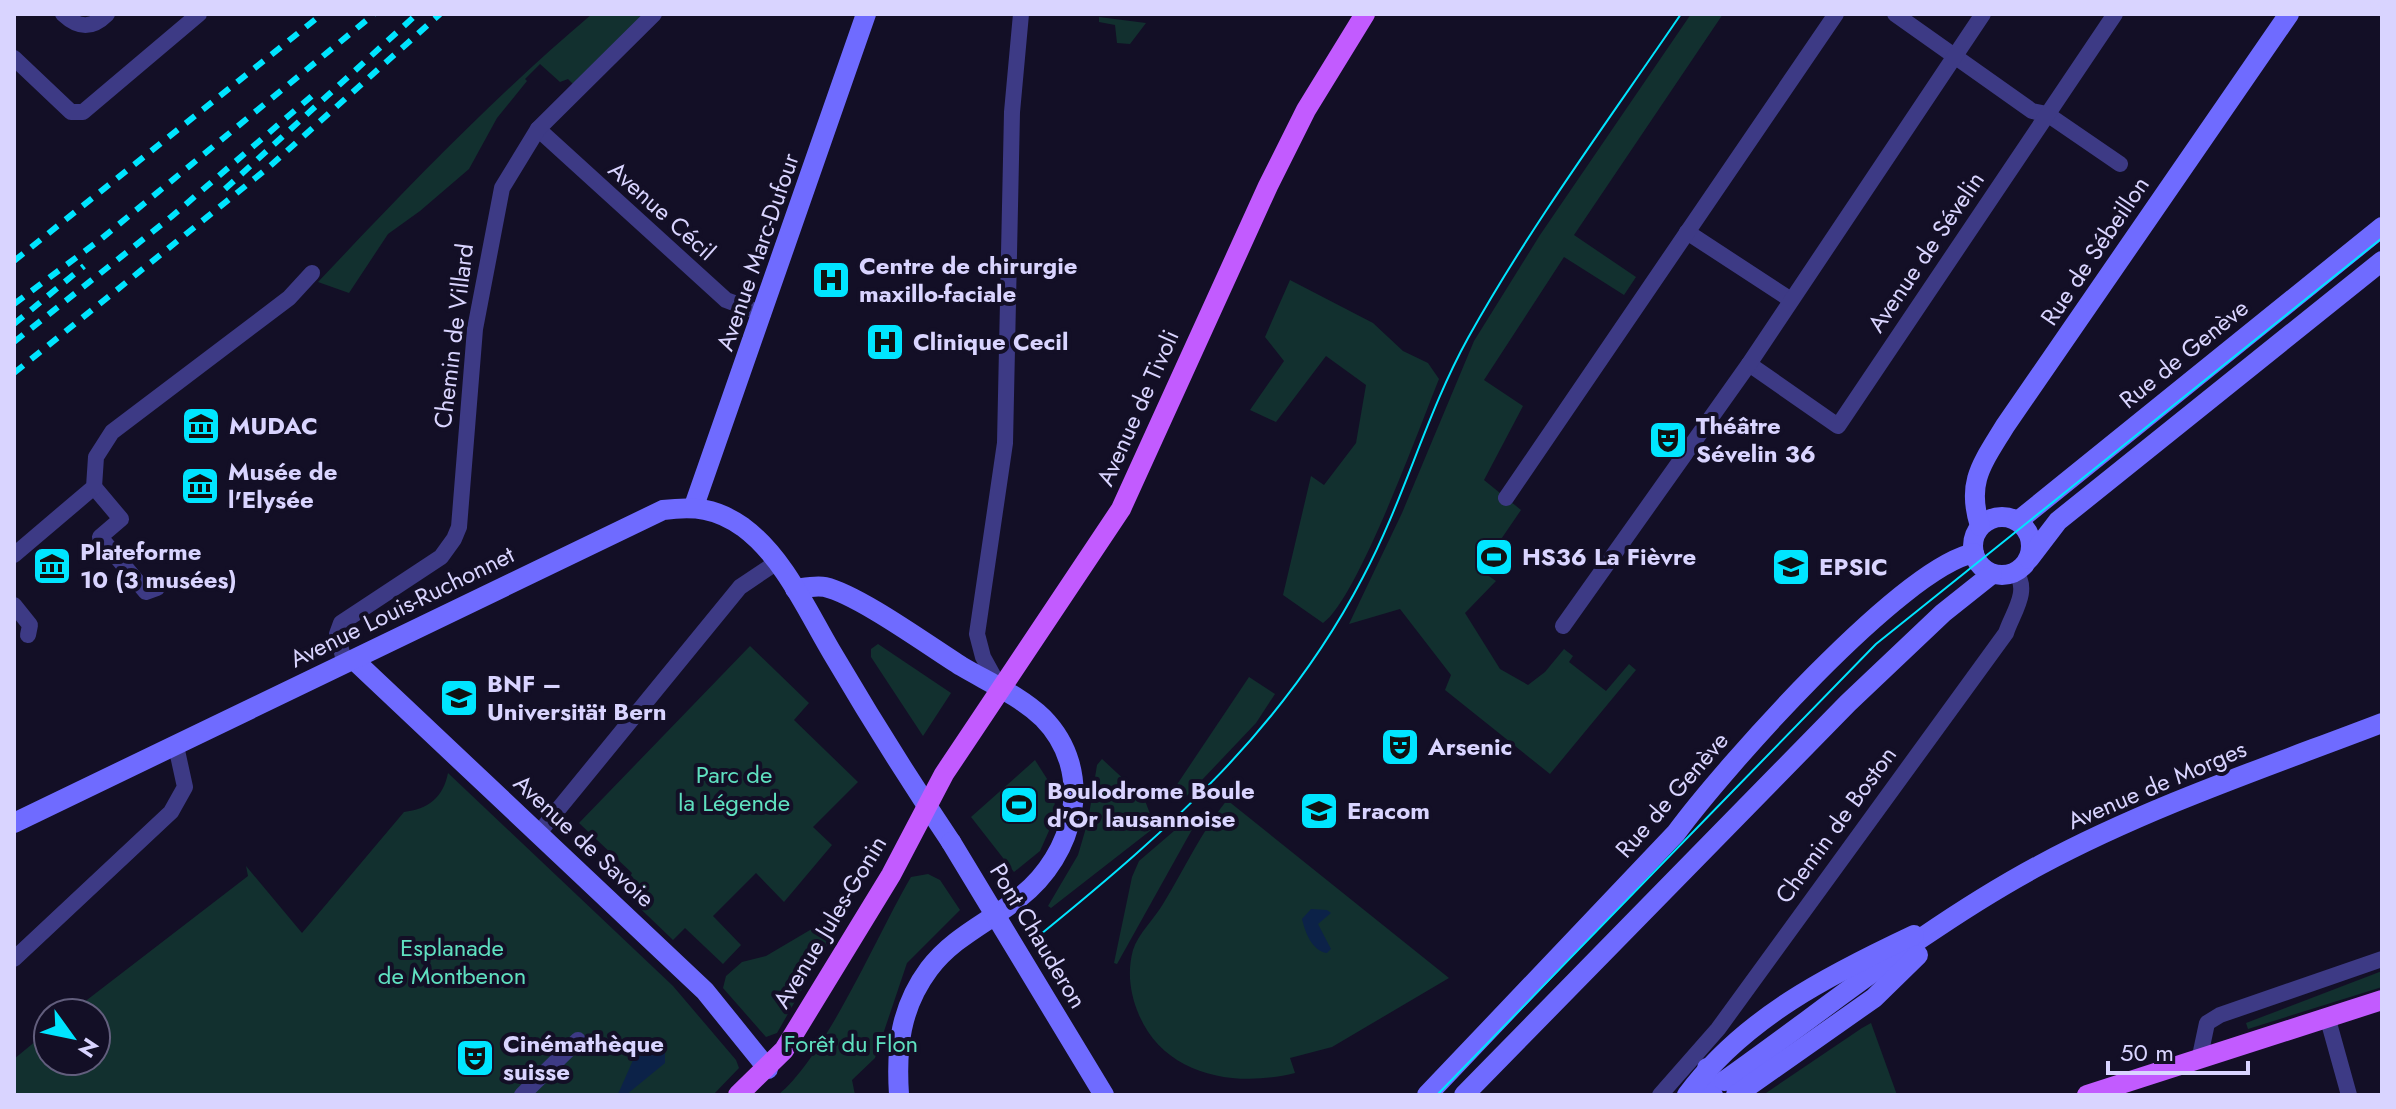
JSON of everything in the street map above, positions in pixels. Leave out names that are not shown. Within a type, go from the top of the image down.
[{"type":"main road","name":"Avenue de Tivoli","points":[[926,805],[1095,550],[1137,479],[1268,186],[1306,110],[1365,14]]},
{"type":"main road","name":"Avenue Jules-Gonin","points":[[738,1095],[784,1050],[891,875],[926,805]]},
{"type":"main road","points":[[2087,1095],[2200,1056],[2382,1000]]},
{"type":"street","points":[[63,14],[72,23],[84,27],[97,25],[107,14]]},
{"type":"street","points":[[14,58],[71,112],[83,112],[199,14]]},
{"type":"street","name":"Chemin de Villard","points":[[350,662],[337,634],[341,623],[441,557],[459,527],[475,333],[502,188],[521,151],[538,129],[654,14]]},
{"type":"street","name":"Avenue Marc-Dufour","points":[[694,506],[866,14]]},
{"type":"street","points":[[1001,689],[983,657],[977,634],[1005,443],[1012,112],[1021,14]]},
{"type":"street","points":[[1506,498],[1836,14]]},
{"type":"street","points":[[1895,14],[2032,111],[2047,114],[2120,164]]},
{"type":"street","points":[[1563,626],[1749,364],[1983,14]]},
{"type":"street","name":"Avenue de Sévelin","points":[[1749,364],[1838,426],[2115,14]]},
{"type":"street","name":"Rue de Sébeillon","points":[[1980,526],[1972,501],[1982,464],[2005,426],[2289,14]]},
{"type":"street","name":"Avenue Cécil","points":[[538,129],[726,300],[763,314]]},
{"type":"street","name":"Rue de Genève","points":[[2018,521],[2382,227]]},
{"type":"street","points":[[1687,232],[1791,300]]},
{"type":"street","points":[[1464,1095],[1848,703],[1943,613],[1992,574],[2022,565],[2058,521],[2377,269]]},
{"type":"street","points":[[157,588],[146,592],[100,537],[121,519],[94,487],[96,457],[112,432],[252,323],[289,298],[312,273]]},
{"type":"street","points":[[14,555],[94,487]]},
{"type":"street","points":[[694,506],[710,509],[746,529],[777,562],[926,805]]},
{"type":"street","name":"Avenue Louis-Ruchonnet","points":[[14,823],[663,510],[694,506]]},
{"type":"street","points":[[1992,574],[1977,562],[1973,544],[1980,526],[1999,517],[2018,521],[2029,534],[2022,565]]},
{"type":"street","name":"Rue de Genève","points":[[1427,1095],[1676,833],[1710,787],[1812,680],[1881,612],[1957,556],[1974,553]]},
{"type":"street","points":[[538,834],[740,587],[777,562]]},
{"type":"street","name":"Chemin de Boston","points":[[1660,1095],[1727,1017],[2006,633],[2023,588],[2022,565]]},
{"type":"street","points":[[795,589],[824,586],[871,610],[1001,689],[1039,714],[1064,751],[1071,769],[1074,804],[1061,852],[1033,886],[959,938],[924,976],[899,1031],[899,1095]]},
{"type":"street","points":[[14,605],[30,625],[28,635]]},
{"type":"street","name":"Avenue de Savoie","points":[[350,662],[705,991],[768,1069]]},
{"type":"street","name":"Avenue de Morges","points":[[1687,1095],[1707,1068],[1740,1037],[1793,998],[1845,967],[1961,913],[2083,843],[2382,723]]},
{"type":"street","points":[[14,959],[171,812],[185,787],[176,746]]},
{"type":"street","name":"Pont Chauderon","points":[[926,805],[1104,1095]]},
{"type":"street","name":"Avenue de Morges","points":[[1724,1090],[1961,913]]},
{"type":"street","points":[[2200,1056],[2207,1023],[2220,1015],[2382,959]]},
{"type":"street","points":[[2327,1016],[2349,1095]]},
{"type":"street","points":[[522,1095],[578,1040]]},
{"type":"street","points":[[1707,1068],[1707,1086],[1724,1090]]},
{"type":"green space","points":[[592,14],[651,14],[575,86],[568,79],[560,82],[540,64],[497,118],[469,169],[388,234],[349,293],[318,282],[485,111]]},
{"type":"green space","points":[[1691,14],[1723,14],[1574,235],[1636,277],[1624,295],[1564,257],[1484,380],[1523,406],[1484,480],[1521,510],[1480,570],[1496,581],[1465,613],[1500,669],[1528,685],[1545,672],[1564,649],[1573,656],[1569,662],[1606,691],[1629,664],[1636,670],[1550,774],[1445,690],[1451,675],[1400,609],[1349,624],[1402,513],[1474,341],[1540,235]]},
{"type":"green space","points":[[1099,17],[1146,23],[1130,44],[1117,43],[1115,25],[1099,22]]},
{"type":"green space","points":[[1290,280],[1373,323],[1403,351],[1428,363],[1439,379],[1370,548],[1337,608],[1323,623],[1283,595],[1311,476],[1324,485],[1356,443],[1366,385],[1326,356],[1276,422],[1250,410],[1284,361],[1265,337]]},
{"type":"green space","points":[[878,644],[951,693],[923,736],[871,657],[871,649]]},
{"type":"green space","name":"Parc de la Légende","points":[[750,646],[809,703],[794,720],[858,782],[813,827],[832,845],[784,902],[756,873],[713,916],[741,945],[723,964],[685,928],[673,940],[622,891],[632,873],[579,823]]},
{"type":"green space","points":[[1249,677],[1275,694],[1256,723],[1182,801],[1172,792]]},
{"type":"green space","points":[[1102,759],[1144,798],[1155,827],[1051,908],[1048,906],[1078,855],[1088,821],[1097,765]]},
{"type":"green space","name":"Boulodrome Boule d'Or lausannoise","points":[[1035,760],[1056,793],[1052,824],[1040,851],[1014,872],[971,817]]},
{"type":"green space","name":"Esplanade de Montbenon","points":[[448,773],[673,986],[736,1060],[739,1068],[713,1095],[14,1095],[14,1059],[32,1044],[32,1077],[112,1077],[112,997],[91,997],[248,876],[246,866],[302,933],[404,812],[433,801],[446,782]]},
{"type":"green space","points":[[1227,800],[1449,978],[1332,1047],[1290,1058],[1295,1073],[1249,1079],[1227,1077],[1184,1064],[1166,1052],[1151,1036],[1136,1007],[1130,975],[1131,958],[1139,938]]},
{"type":"green space","points":[[1188,819],[1194,826],[1117,964],[1114,963],[1132,877],[1139,861]]},
{"type":"green space","name":"Forêt du Flon","points":[[928,874],[940,880],[960,910],[907,963],[875,1058],[852,1080],[855,1095],[778,1095],[796,1077],[832,1024],[911,877]]},
{"type":"green space","points":[[849,907],[777,1033],[766,1037],[723,988],[726,976],[742,962],[766,956]]},
{"type":"green space","points":[[2382,971],[2382,987],[2248,1029],[2246,1023]]},
{"type":"green space","points":[[1871,1023],[1897,1095],[1763,1095],[1862,1028]]},
{"type":"water","points":[[1311,909],[1331,913],[1318,924],[1331,949],[1327,953],[1313,945],[1305,930],[1302,919]]},
{"type":"water","points":[[665,1047],[665,1063],[626,1095],[618,1094],[634,1058]]},
{"type":"tram line","points":[[1041,934],[1179,814],[1261,728],[1298,681],[1332,631],[1378,548],[1453,367],[1492,296],[1544,214],[1681,14]]},
{"type":"tram line","points":[[1437,1095],[1876,644],[2382,238]]},
{"type":"railway","points":[[14,261],[322,14]]},
{"type":"railway","points":[[14,304],[101,239],[374,14]]},
{"type":"railway","points":[[225,189],[417,14]]},
{"type":"railway","points":[[14,373],[269,167],[440,14]]},
{"type":"railway","points":[[14,342],[171,217],[314,94]]},
{"type":"railway","points":[[14,324],[84,266]]},
{"type":"place","name":"Centre de chirurgie maxillo-faciale","points":[[831,280]]},
{"type":"place","name":"Clinique Cecil","points":[[885,342]]},
{"type":"place","name":"MUDAC","points":[[201,426]]},
{"type":"place","name":"Théâtre Sévelin 36","points":[[1668,440]]},
{"type":"place","name":"Musée de l'Elysée","points":[[200,486]]},
{"type":"place","name":"HS36 La Fièvre","points":[[1494,557]]},
{"type":"place","name":"Plateforme 10 (3 musées)","points":[[52,566]]},
{"type":"place","name":"EPSIC","points":[[1791,567]]},
{"type":"place","name":"BNF – Universität Bern","points":[[459,698]]},
{"type":"place","name":"Arsenic","points":[[1400,747]]},
{"type":"place","name":"Boulodrome Boule d'Or lausannoise","points":[[1019,805]]},
{"type":"place","name":"Eracom","points":[[1319,811]]},
{"type":"place","name":"Cinémathèque suisse","points":[[475,1058]]}]
